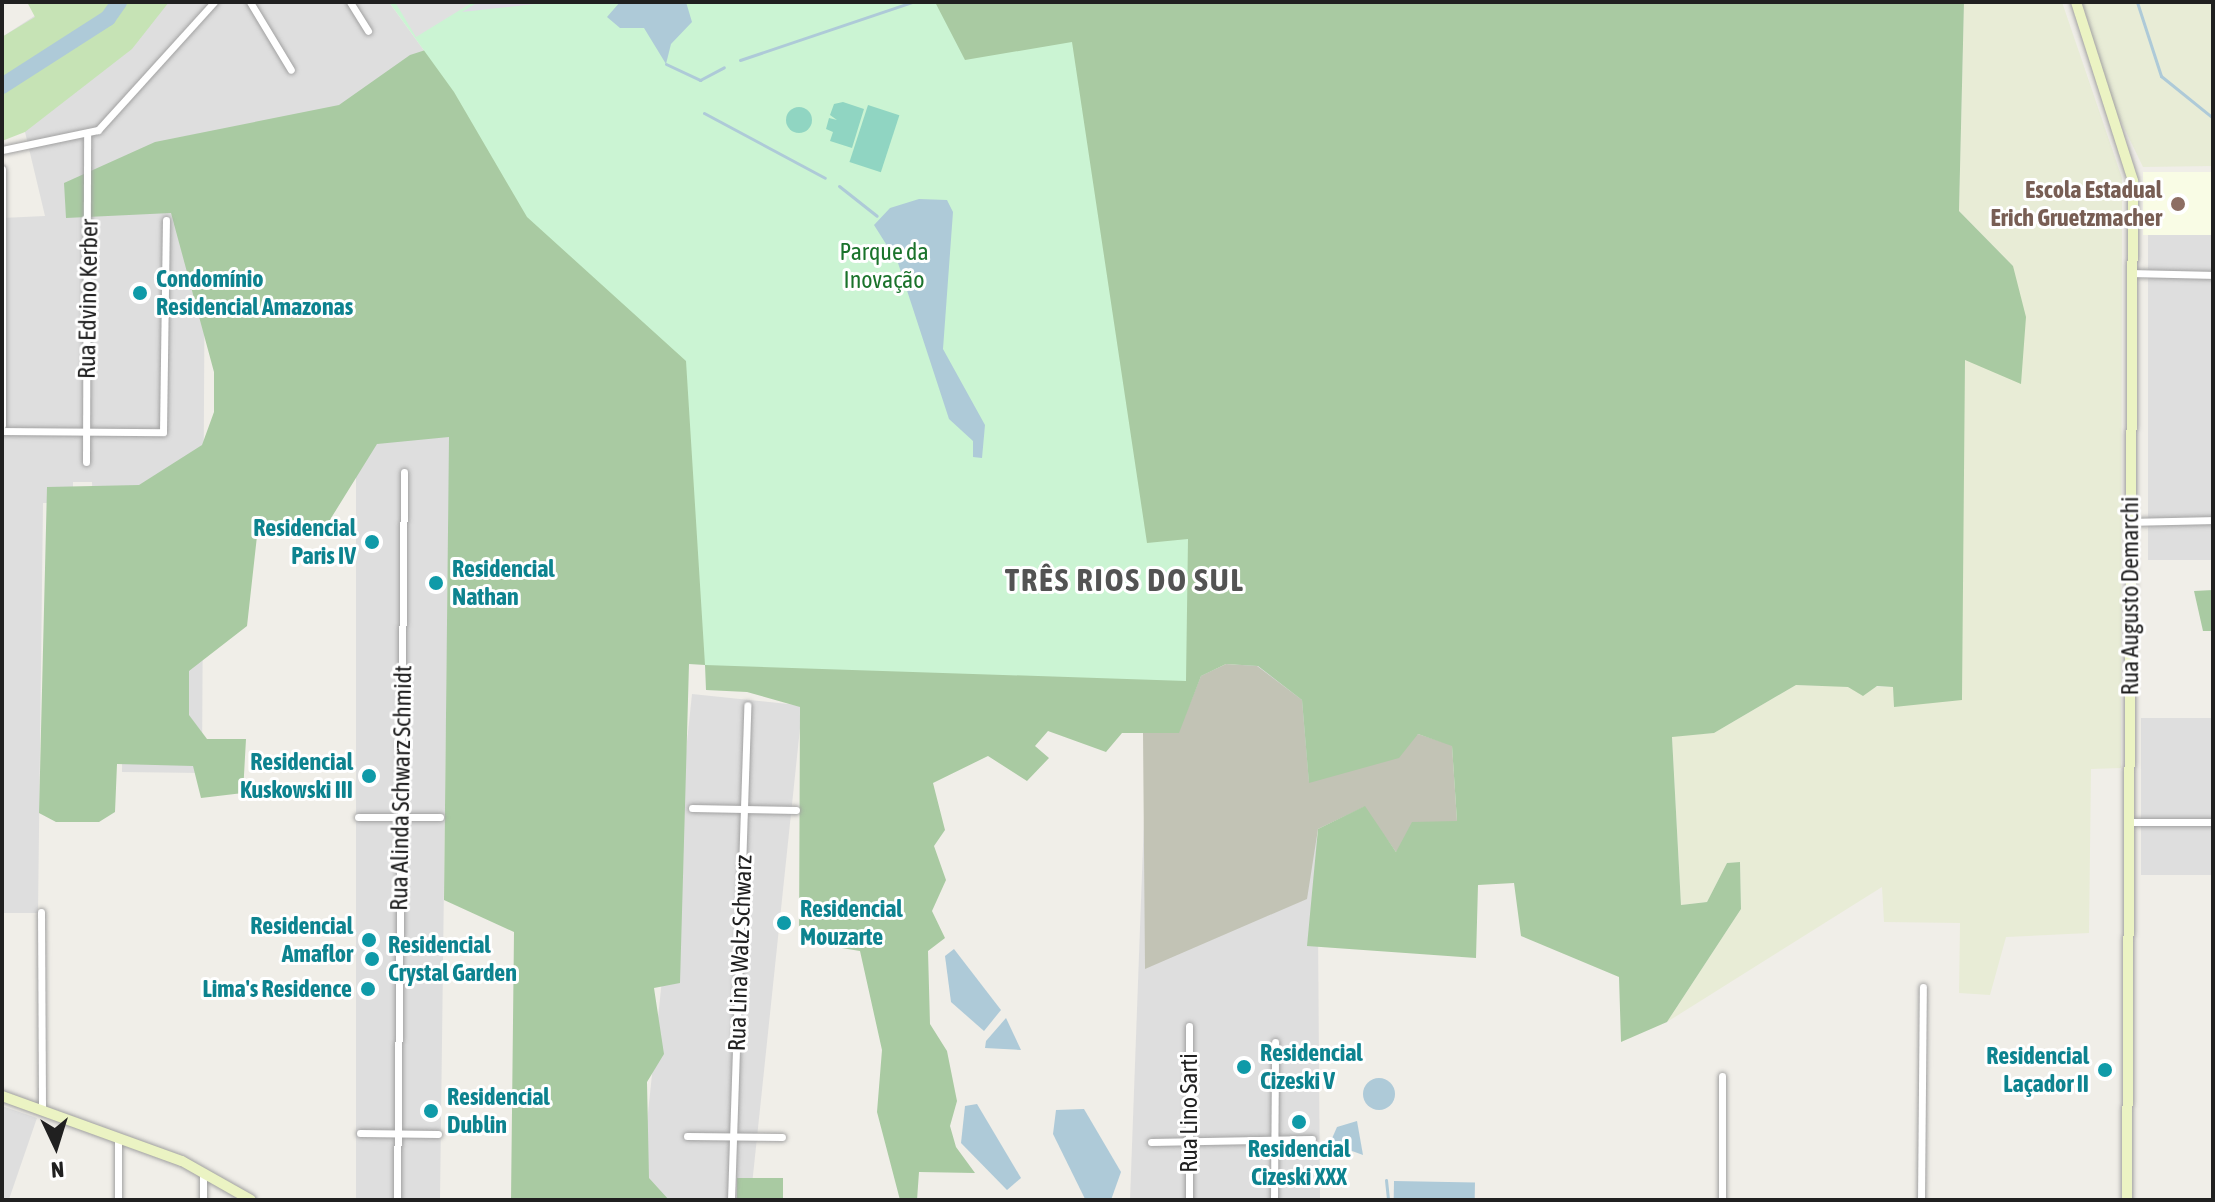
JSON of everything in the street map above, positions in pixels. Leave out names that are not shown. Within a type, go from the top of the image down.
[{"type":"street","points":[[2,150],[25,140],[87,136],[149,80],[214,2]]},
{"type":"street","points":[[250,2],[291,70]]},
{"type":"street","points":[[350,2],[368,31]]},
{"type":"street","name":"Rua Augusto Demarchi","points":[[2076,2],[2129,162],[2133,273],[2127,1200]]},
{"type":"street","name":"Rua Edvino Kerber","points":[[86,462],[87,136]]},
{"type":"street","points":[[2,169],[2,428],[163,432],[166,220]]},
{"type":"street","points":[[2133,273],[2213,275]]},
{"type":"street","name":"Rua Alinda Schwarz Schmidt","points":[[397,1200],[404,472]]},
{"type":"street","points":[[2130,522],[2213,520]]},
{"type":"street","name":"Rua Lina Walz Schwarz","points":[[731,1200],[747,705]]},
{"type":"street","points":[[692,808],[796,810]]},
{"type":"street","points":[[358,817],[440,817]]},
{"type":"street","points":[[2129,822],[2213,822]]},
{"type":"street","points":[[41,912],[42,1110]]},
{"type":"street","points":[[1921,1200],[1923,987]]},
{"type":"street","name":"Rua Lino Sarti","points":[[1189,1026],[1189,1200]]},
{"type":"street","points":[[1274,1200],[1275,1042]]},
{"type":"street","points":[[1722,1076],[1722,1200]]},
{"type":"street","points":[[2,1096],[203,1170],[251,1200]]},
{"type":"street","points":[[360,1133],[438,1134]]},
{"type":"street","points":[[687,1136],[782,1137]]},
{"type":"street","points":[[118,1138],[118,1200]]},
{"type":"street","points":[[1151,1142],[1312,1139]]},
{"type":"street","points":[[203,1170],[203,1200]]},
{"type":"shaded area","points":[[56,2],[389,2],[454,92],[440,1200],[356,1200],[356,215],[205,217],[202,773],[122,772],[124,507],[93,508],[92,482],[73,482],[73,503],[43,503],[38,913],[2,913],[2,218],[45,216],[25,132],[2,93],[2,37]]},
{"type":"shaded area","points":[[395,2],[473,2],[416,37]]},
{"type":"shaded area","points":[[478,2],[553,2],[462,12]]},
{"type":"shaded area","points":[[1964,2],[2062,2],[2122,178],[2121,768],[2091,769],[2089,933],[2006,937],[1990,995],[1959,993],[1960,923],[1884,922],[1882,887],[1667,1022],[1741,909],[1740,862],[1727,863],[1707,902],[1681,905],[1672,736],[1714,733],[1796,685],[1894,687],[1894,706],[1960,494],[1965,359],[2013,266],[1959,211]]},
{"type":"shaded area","points":[[2082,2],[2213,2],[2213,166],[2143,167],[2113,105]]},
{"type":"shaded area","name":"Escola Estadual Erich Gruetzmacher","points":[[2143,172],[2213,172],[2213,235],[2143,235]]},
{"type":"shaded area","points":[[2148,235],[2213,235],[2213,560],[2148,560]]},
{"type":"shaded area","points":[[1316,648],[1320,1200],[1130,1200],[1149,683]]},
{"type":"shaded area","points":[[1226,664],[1257,666],[1302,700],[1309,782],[1418,734],[1452,745],[1457,821],[1396,852],[1364,807],[1318,829],[1307,899],[1145,969],[1143,732],[1178,733],[1201,676]]},
{"type":"shaded area","points":[[692,694],[802,706],[750,1200],[639,1197]]},
{"type":"shaded area","points":[[2141,718],[2213,718],[2213,875],[2141,875]]},
{"type":"shaded area","points":[[2,1106],[37,1118],[9,1200],[2,1200]]},
{"type":"green space","points":[[27,2],[169,2],[132,49],[25,132],[2,141],[2,37],[35,17]]},
{"type":"green space","name":"Parque da Inovação","points":[[389,2],[935,2],[965,60],[1072,42],[1147,543],[1188,539],[1186,681],[705,665],[686,361],[527,217],[454,92]]},
{"type":"green space","points":[[934,2],[1964,2],[1959,211],[2013,266],[2026,317],[2021,384],[1965,360],[1962,700],[1894,707],[1893,687],[1877,686],[1863,696],[1848,687],[1796,685],[1714,733],[1672,737],[1681,905],[1707,902],[1727,863],[1740,862],[1741,909],[1667,1022],[1621,1042],[1619,977],[1521,936],[1514,883],[1478,885],[1476,958],[1307,946],[1318,829],[1365,806],[1396,852],[1412,822],[1457,821],[1452,746],[1418,734],[1399,758],[1309,783],[1302,700],[1258,666],[1226,664],[1201,676],[1179,733],[1122,733],[1106,752],[1048,731],[1035,746],[1049,758],[1027,781],[988,756],[933,783],[945,830],[934,846],[946,880],[932,911],[945,938],[928,951],[930,1024],[947,1051],[957,1101],[950,1126],[956,1147],[975,1173],[919,1172],[917,1200],[900,1200],[877,1112],[882,1050],[860,951],[799,941],[800,707],[747,692],[706,690],[705,665],[689,664],[680,983],[654,988],[664,1054],[647,1082],[649,1178],[669,1200],[511,1200],[514,932],[444,900],[449,437],[377,444],[328,523],[283,524],[257,536],[247,626],[189,671],[189,715],[207,739],[246,739],[243,793],[201,798],[193,766],[117,764],[115,812],[99,822],[56,822],[39,813],[47,487],[139,485],[202,445],[214,412],[214,372],[171,213],[66,218],[64,183],[155,142],[339,105],[410,55],[475,34],[941,17]]},
{"type":"green space","points":[[843,102],[864,109],[852,148],[830,141],[833,132],[826,129],[829,118],[837,120],[830,115],[834,104]]},
{"type":"green space","points":[[868,105],[899,115],[881,172],[849,162]]},
{"type":"green space","points":[[799,107],[808,111],[812,120],[808,129],[799,133],[790,129],[786,120],[790,111]]},
{"type":"green space","points":[[2213,590],[2213,631],[2203,631],[2194,591]]},
{"type":"green space","points":[[737,1178],[783,1178],[783,1200],[737,1200]]},
{"type":"water","points":[[620,2],[686,2],[692,22],[671,44],[666,64],[644,28],[620,28],[607,17]]},
{"type":"water","points":[[919,199],[947,200],[953,212],[943,349],[985,425],[982,458],[973,457],[973,441],[949,419],[898,263],[874,225],[890,208]]},
{"type":"water","points":[[954,949],[1001,1010],[984,1031],[951,1002],[945,956]]},
{"type":"water","points":[[1006,1018],[1021,1050],[985,1048],[986,1041]]},
{"type":"water","points":[[1379,1078],[1390,1083],[1395,1094],[1390,1105],[1379,1110],[1368,1105],[1363,1094],[1368,1083]]},
{"type":"water","points":[[977,1104],[1021,1178],[1007,1190],[961,1143],[965,1106]]},
{"type":"water","points":[[1084,1109],[1121,1172],[1111,1200],[1085,1199],[1053,1134],[1056,1110]]},
{"type":"water","points":[[1357,1121],[1363,1155],[1330,1143],[1337,1127]]},
{"type":"water","points":[[1394,1181],[1475,1182],[1475,1200],[1394,1200]]},
{"type":"waterway","points":[[2,86],[108,18],[119,2]]},
{"type":"waterway","points":[[740,60],[912,2]]},
{"type":"waterway","points":[[2137,2],[2161,76],[2213,118]]},
{"type":"waterway","points":[[666,64],[700,80],[724,67]]},
{"type":"waterway","points":[[704,113],[825,178]]},
{"type":"waterway","points":[[839,186],[877,216]]},
{"type":"waterway","points":[[1386,1180],[1388,1200]]},
{"type":"place","name":"Escola Estadual Erich Gruetzmacher","points":[[2178,204]]},
{"type":"place","name":"Condomínio Residencial Amazonas","points":[[140,293]]},
{"type":"place","name":"Residencial Paris IV","points":[[372,542]]},
{"type":"place","name":"Residencial Nathan","points":[[436,583]]},
{"type":"place","name":"Residencial Kuskowski III","points":[[369,776]]},
{"type":"place","name":"Residencial Mouzarte","points":[[784,923]]},
{"type":"place","name":"Residencial Amaflor","points":[[369,940]]},
{"type":"place","name":"Residencial Crystal Garden","points":[[372,959]]},
{"type":"place","name":"Lima's Residence","points":[[368,989]]},
{"type":"place","name":"Residencial Cizeski V","points":[[1244,1067]]},
{"type":"place","name":"Residencial Laçador II","points":[[2105,1070]]},
{"type":"place","name":"Residencial Dublin","points":[[431,1111]]},
{"type":"place","name":"Residencial Cizeski XXX","points":[[1299,1122]]},
{"type":"district","name":"TRÊS RIOS DO SUL","points":[[1125,580]]}]
